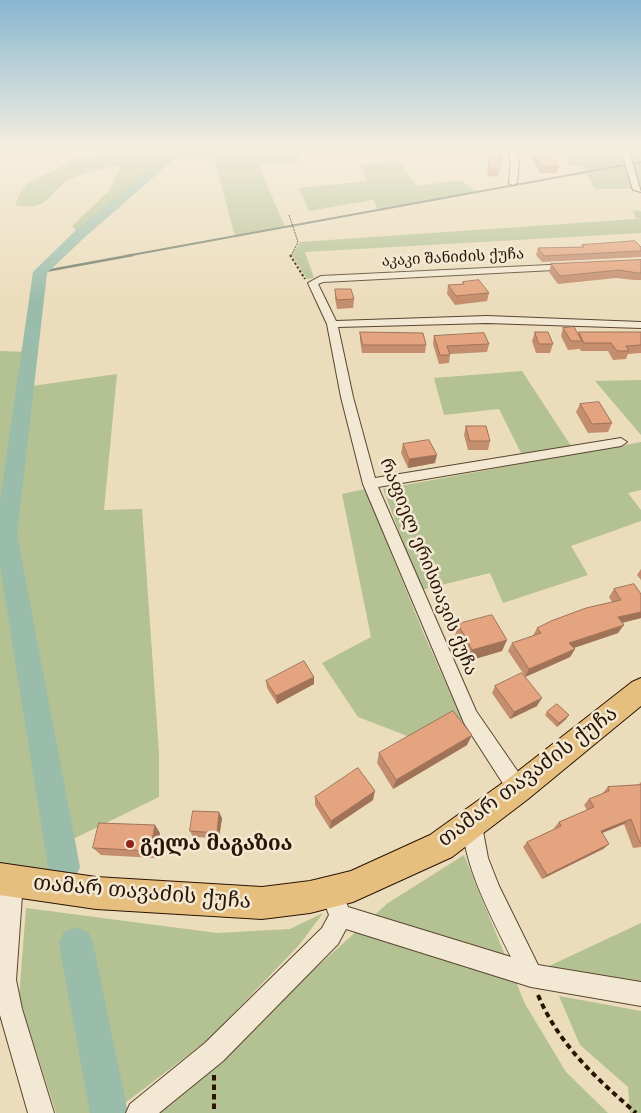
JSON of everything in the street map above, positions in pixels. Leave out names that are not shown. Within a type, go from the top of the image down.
[{"type":"highway","name":"თამარ თავაძის ქუჩა","points":[[6,880],[96,893],[208,902],[262,903],[310,897],[336,904],[354,886],[441,846],[518,789],[641,690]]},
{"type":"street","name":"აკაკი შანიძის ქუჩა","points":[[313,283],[331,279],[579,267]]},
{"type":"street","points":[[313,283],[332,324],[402,320],[496,320],[641,325]]},
{"type":"street","name":"რაფიელ ერისთავის ქუჩა","points":[[332,324],[370,484],[414,591],[470,717],[518,789]]},
{"type":"street","points":[[370,484],[621,442]]},
{"type":"street","points":[[473,822],[478,858],[490,892],[531,975]]},
{"type":"street","points":[[6,880],[4,980],[10,1009],[41,1113]]},
{"type":"street","points":[[139,1113],[214,1052],[330,936],[336,904],[531,975],[641,994]]},
{"type":"path","points":[[289,215],[294,225],[298,242],[290,255],[304,279],[313,283]]},
{"type":"path","points":[[531,975],[544,1011],[573,1057],[636,1113]]},
{"type":"path","points":[[214,1052],[214,1113]]},
{"type":"green space","points":[[18,199],[48,199],[36,206],[15,205]]},
{"type":"green space","points":[[101,199],[122,199],[79,235],[72,226]]},
{"type":"green space","points":[[225,199],[273,199],[285,227],[235,236]]},
{"type":"green space","points":[[304,199],[438,199],[378,210],[373,200],[309,211]]},
{"type":"green space","points":[[633,210],[641,211],[641,233],[305,252],[314,278],[307,279],[292,255],[300,242],[636,219]]},
{"type":"green space","points":[[0,351],[29,352],[25,387],[117,374],[104,510],[142,509],[159,753],[159,797],[61,845],[64,867],[45,872],[0,865]]},
{"type":"green space","points":[[522,371],[571,446],[522,455],[499,409],[444,415],[434,378]]},
{"type":"green space","points":[[641,380],[641,435],[595,381]]},
{"type":"green space","points":[[641,442],[641,490],[628,493],[641,510],[641,521],[571,546],[588,575],[503,603],[490,573],[421,590],[383,489]]},
{"type":"green space","points":[[365,489],[423,632],[462,720],[410,737],[358,717],[322,663],[371,637],[342,494]]},
{"type":"green space","points":[[464,855],[525,1004],[566,1072],[608,1113],[154,1113],[388,903]]},
{"type":"green space","points":[[26,908],[217,933],[290,929],[323,913],[300,944],[209,1039],[112,1113],[56,1113],[19,998]]},
{"type":"green space","points":[[641,923],[641,984],[547,967]]},
{"type":"green space","points":[[559,996],[641,1011],[641,1113],[630,1113],[628,1087],[580,1045]]},
{"type":"building","points":[[635,241],[641,247],[641,251],[544,256],[538,248],[584,247],[582,245]]},
{"type":"building","points":[[641,260],[641,273],[619,270],[560,276],[551,264]]},
{"type":"building","points":[[479,280],[489,293],[456,296],[448,285],[464,284],[463,282]]},
{"type":"building","points":[[335,289],[351,289],[354,299],[337,300]]},
{"type":"building","points":[[574,327],[582,341],[571,341],[563,328]]},
{"type":"building","points":[[360,332],[423,333],[426,345],[363,345]]},
{"type":"building","points":[[535,332],[548,332],[553,344],[539,344]]},
{"type":"building","points":[[579,332],[641,332],[641,345],[626,346],[629,351],[617,351],[611,343],[584,343]]},
{"type":"building","points":[[484,333],[489,344],[447,346],[450,355],[440,355],[434,336]]},
{"type":"building","points":[[599,402],[612,423],[592,424],[580,404]]},
{"type":"building","points":[[466,426],[486,426],[490,441],[470,441]]},
{"type":"building","points":[[429,440],[437,455],[409,459],[403,444]]},
{"type":"building","points":[[634,584],[641,594],[641,612],[618,617],[624,625],[569,643],[575,649],[529,669],[512,643],[541,633],[537,628],[551,621],[586,608],[621,600],[614,589]]},
{"type":"building","points":[[492,615],[507,640],[472,650],[458,624]]},
{"type":"building","points":[[304,661],[314,677],[276,696],[266,681]]},
{"type":"building","points":[[522,673],[542,698],[514,712],[495,686]]},
{"type":"building","points":[[557,704],[569,715],[559,723],[547,712]]},
{"type":"building","points":[[453,711],[472,735],[396,780],[379,753]]},
{"type":"building","points":[[358,768],[375,791],[331,821],[315,797]]},
{"type":"building","points":[[641,785],[641,843],[631,819],[601,831],[609,844],[547,875],[527,842],[561,826],[559,822],[594,807],[589,799],[609,791],[608,787]]},
{"type":"building","points":[[193,811],[219,812],[217,833],[190,831]]},
{"type":"building","points":[[99,823],[155,825],[150,851],[93,848]]},
{"type":"waterway","points":[[64,867],[6,535],[40,272],[79,235],[122,199]]},
{"type":"waterway","points":[[126,256],[439,199]]},
{"type":"waterway","points":[[40,272],[133,255]]},
{"type":"waterway","points":[[76,944],[109,1113]]},
{"type":"place","name":"გელა მაგაზია","points":[[130,844]]}]
